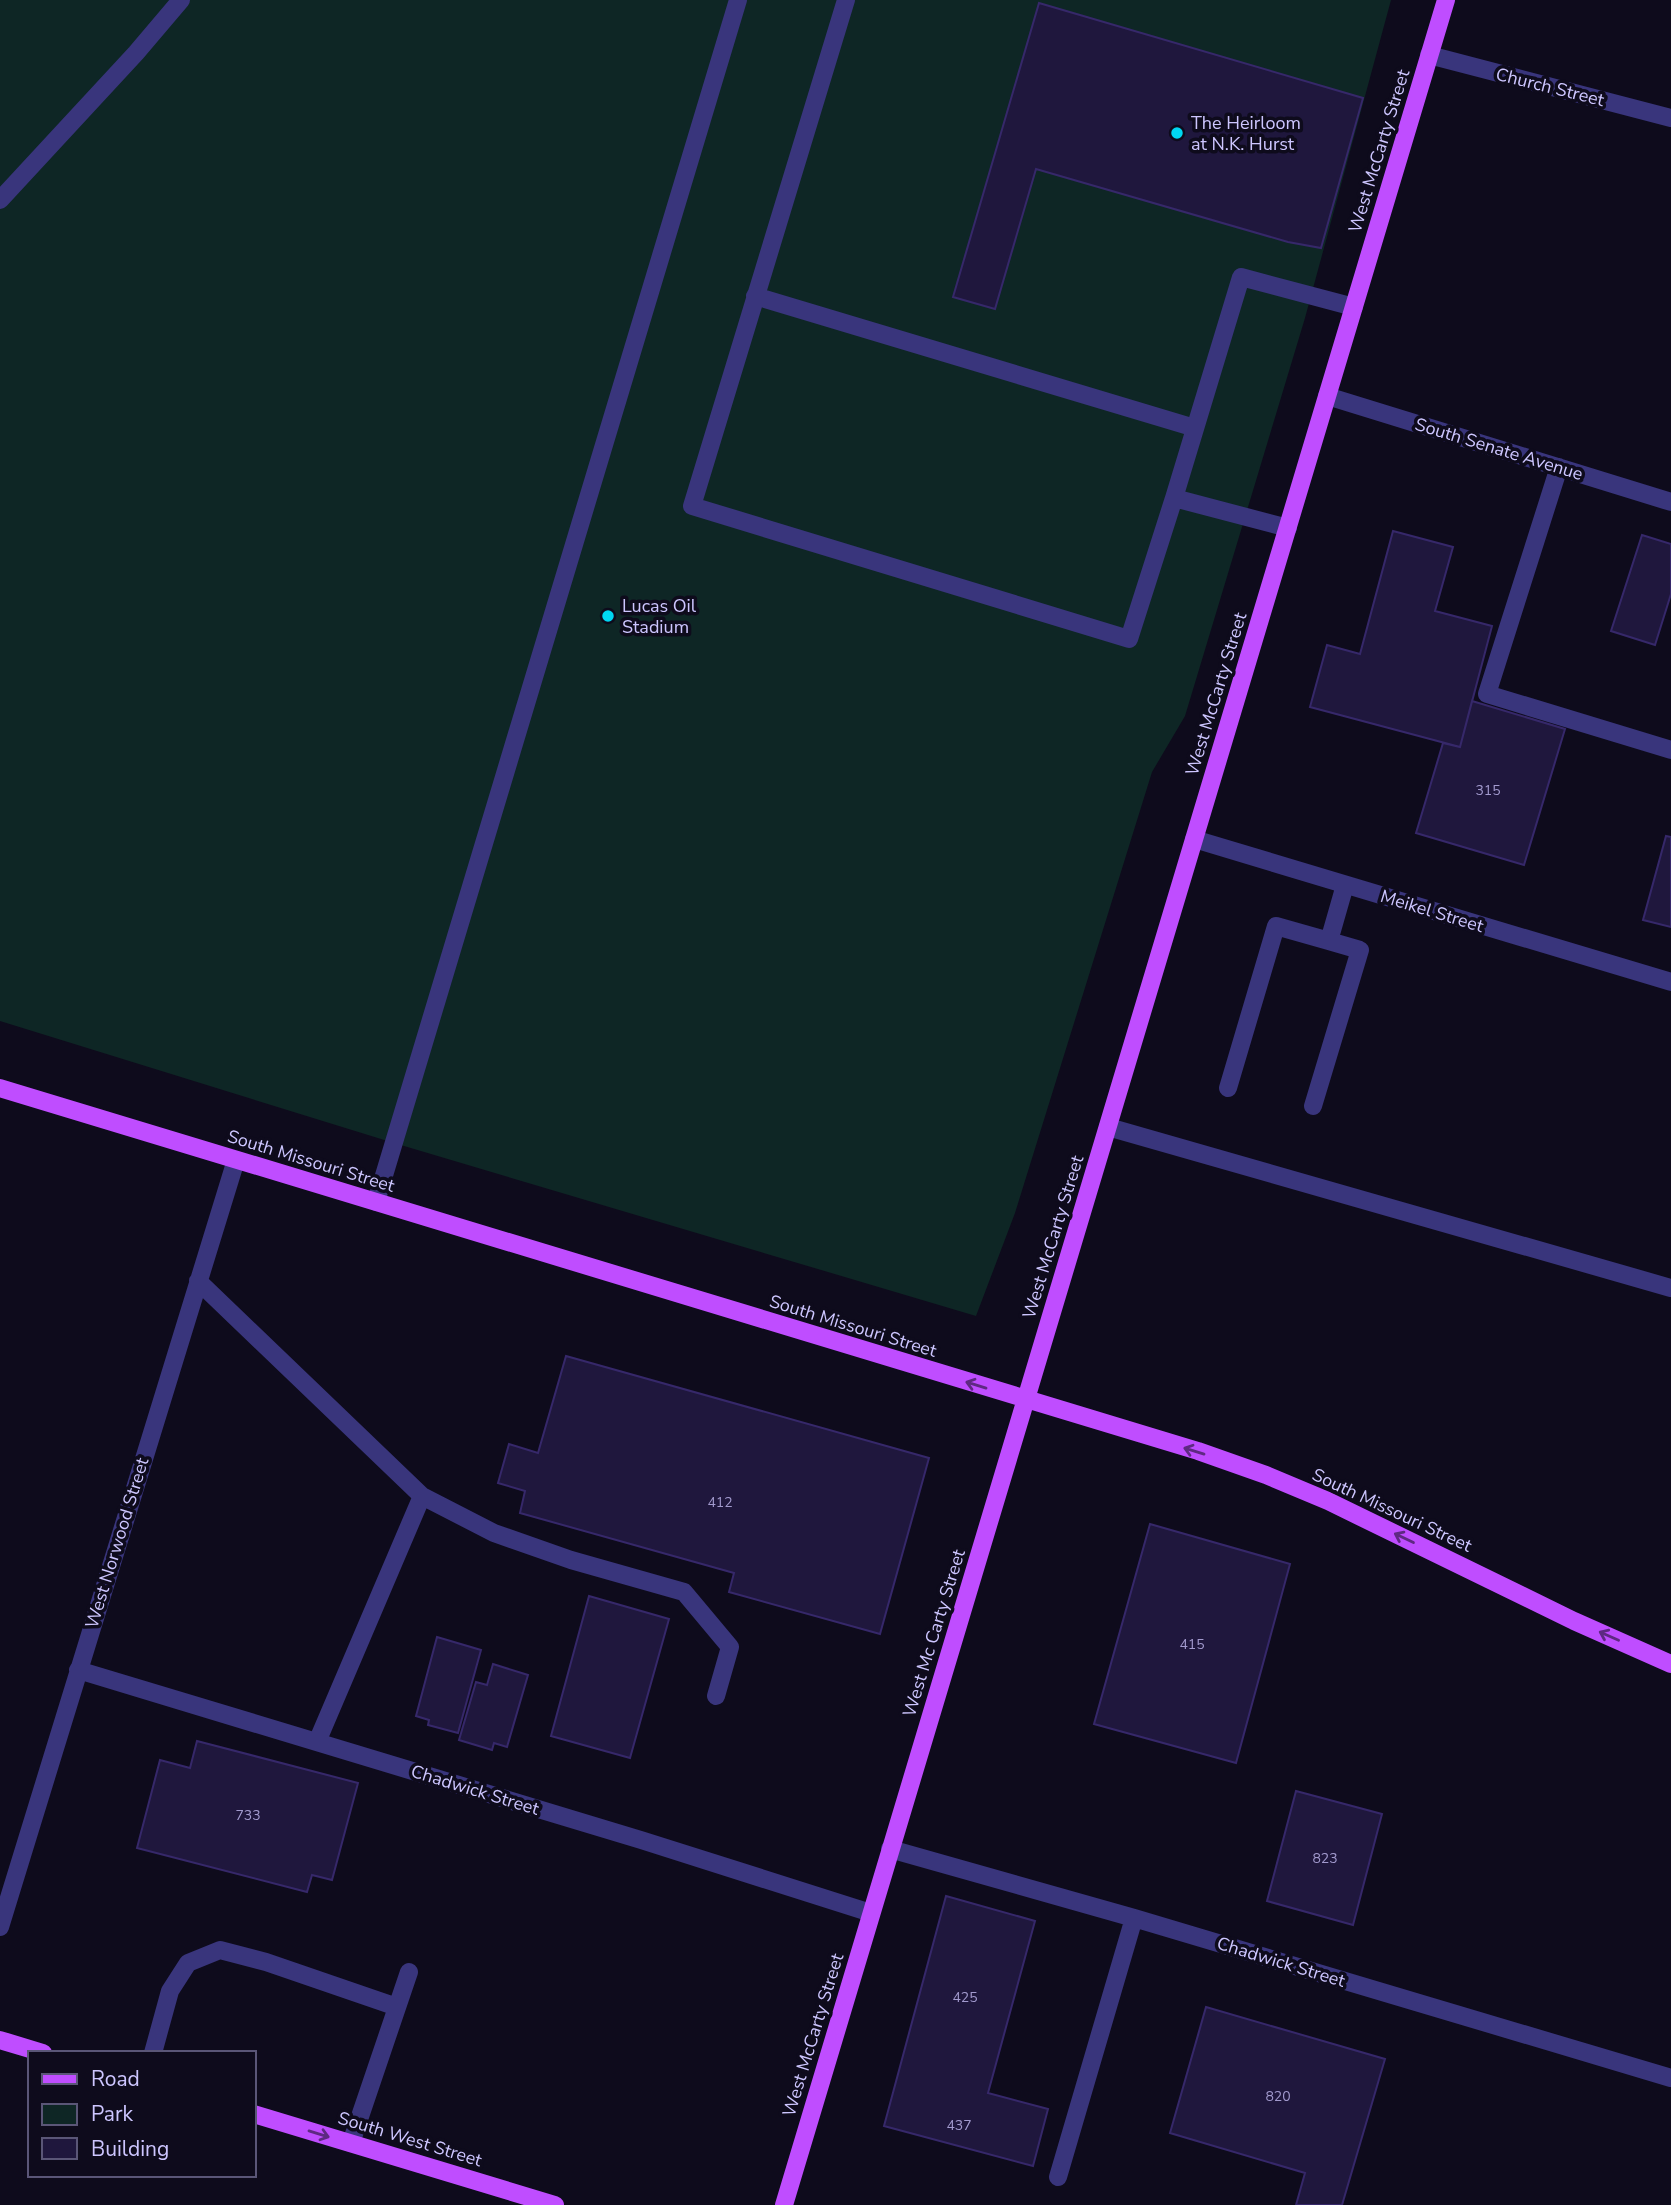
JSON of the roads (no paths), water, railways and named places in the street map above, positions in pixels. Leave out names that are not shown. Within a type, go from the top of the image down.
[{"type":"main road","name":"West McCarty Street","points":[[1026,1399],[1446,0]]},
{"type":"main road","name":"South Missouri Street","points":[[0,1088],[1198,1451],[1328,1501],[1574,1621],[1671,1664]]},
{"type":"main road","name":"West Mc Carty Street","points":[[882,1878],[1026,1399]]},
{"type":"main road","name":"West McCarty Street","points":[[784,2205],[882,1878]]},
{"type":"main road","points":[[0,2040],[36,2051]]},
{"type":"main road","name":"South West Street","points":[[256,2115],[555,2205]]},
{"type":"street","points":[[0,200],[136,53],[181,0]]},
{"type":"street","points":[[376,1202],[738,0]]},
{"type":"street","points":[[846,0],[692,506],[1129,639],[1241,277],[1353,307]]},
{"type":"street","name":"Church Street","points":[[1429,55],[1671,118]]},
{"type":"street","points":[[755,296],[1195,428]]},
{"type":"street","name":"South Senate Avenue","points":[[1327,396],[1671,502]]},
{"type":"street","points":[[1559,467],[1488,694],[1671,750]]},
{"type":"street","points":[[1174,498],[1288,527]]},
{"type":"street","name":"Meikel Street","points":[[1194,839],[1671,982]]},
{"type":"street","points":[[1329,941],[1345,885]]},
{"type":"street","points":[[1228,1088],[1276,926],[1360,950],[1313,1106]]},
{"type":"street","points":[[1108,1127],[1671,1288]]},
{"type":"street","name":"West Norwood Street","points":[[0,1927],[236,1160]]},
{"type":"street","points":[[198,1281],[422,1496],[494,1533],[571,1560],[684,1592],[730,1647],[716,1696]]},
{"type":"street","points":[[317,1742],[422,1496]]},
{"type":"street","name":"Chadwick Street","points":[[78,1670],[642,1840],[871,1913]]},
{"type":"street","name":"Chadwick Street","points":[[890,1849],[1134,1918],[1671,2078]]},
{"type":"street","points":[[1058,2177],[1134,1918]]},
{"type":"street","points":[[154,2051],[170,1991],[188,1963],[220,1950],[266,1962],[397,2007]]},
{"type":"street","points":[[351,2143],[409,1972]]},
{"type":"place","name":"The Heirloom at N.K. Hurst","points":[[1177,133]]},
{"type":"place","name":"Lucas Oil Stadium","points":[[608,616]]}]
